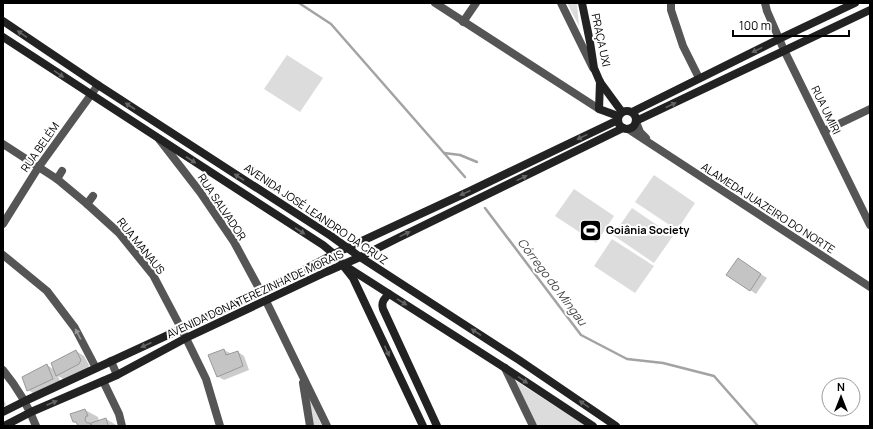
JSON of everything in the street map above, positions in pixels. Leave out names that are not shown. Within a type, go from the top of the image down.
[{"type":"main road","name":"PRAÇA UXI","points":[[582,3],[594,68],[619,116]]},
{"type":"main road","points":[[632,112],[855,3]]},
{"type":"main road","points":[[619,116],[619,125],[625,129],[633,127],[636,122],[870,10]]},
{"type":"main road","name":"AVENIDA JOSÉ LEANDRO DA CRUZ","points":[[3,21],[616,426]]},
{"type":"main road","name":"AVENIDA JOSÉ LEANDRO DA CRUZ","points":[[3,37],[316,241],[334,254],[343,265]]},
{"type":"main road","name":"PRAÇA UXI","points":[[599,109],[600,82]]},
{"type":"main road","points":[[599,109],[619,116]]},
{"type":"main road","points":[[619,116],[627,110],[636,116],[636,122]]},
{"type":"main road","name":"AVENIDA DONA TEREZINHA DE MORAIS","points":[[3,412],[181,328],[262,292],[334,254],[619,116]]},
{"type":"main road","name":"AVENIDA DONA TEREZINHA DE MORAIS","points":[[4,426],[31,412],[117,375],[186,338],[360,257],[625,129]]},
{"type":"main road","points":[[343,265],[593,426]]},
{"type":"main road","points":[[343,265],[353,278],[423,426]]},
{"type":"main road","points":[[389,294],[382,302],[383,309],[437,426]]},
{"type":"street","points":[[435,3],[599,109]]},
{"type":"street","points":[[463,22],[476,3]]},
{"type":"street","points":[[561,3],[594,68]]},
{"type":"street","points":[[671,3],[671,10],[683,46],[699,78]]},
{"type":"street","name":"RUA UMIRI","points":[[765,3],[784,50],[868,215],[870,225]]},
{"type":"street","name":"RUA BELÉM","points":[[3,224],[38,168],[98,85]]},
{"type":"street","points":[[824,131],[870,109]]},
{"type":"street","name":"ALAMEDA JUAZEIRO DO NORTE","points":[[636,122],[640,132],[654,146]]},
{"type":"street","name":"ALAMEDA JUAZEIRO DO NORTE","points":[[625,129],[654,146],[870,287]]},
{"type":"street","name":"RUA SALVADOR","points":[[158,138],[200,192],[234,242],[262,292]]},
{"type":"street","name":"RUA MANAUS","points":[[3,144],[57,179],[87,204],[119,232],[153,275],[206,379],[220,426]]},
{"type":"street","points":[[57,179],[62,171]]},
{"type":"street","points":[[87,204],[93,196]]},
{"type":"street","points":[[3,255],[47,291],[75,328],[96,368]]},
{"type":"street","points":[[266,301],[327,426]]},
{"type":"street","points":[[111,361],[117,375]]},
{"type":"street","points":[[505,368],[533,426]]},
{"type":"street","points":[[3,370],[25,401],[36,426]]},
{"type":"street","points":[[301,374],[310,426]]},
{"type":"street","points":[[103,381],[119,414],[122,426]]},
{"type":"shaded area","points":[[567,3],[577,3],[579,26]]},
{"type":"shaded area","points":[[287,55],[323,78],[300,112],[264,89]]},
{"type":"shaded area","points":[[654,175],[695,203],[677,230],[635,202]]},
{"type":"shaded area","name":"Goiânia Society","points":[[574,189],[614,216],[596,243],[555,216]]},
{"type":"shaded area","points":[[632,208],[673,236],[654,263],[613,235]]},
{"type":"shaded area","points":[[612,239],[654,266],[635,293],[594,266]]},
{"type":"shaded area","points":[[516,381],[586,426],[536,426]]},
{"type":"shaded area","points":[[306,392],[322,426],[312,426]]},
{"type":"building","points":[[738,258],[761,274],[750,291],[726,275]]},
{"type":"building","points":[[224,349],[226,355],[238,351],[243,366],[217,377],[208,355]]},
{"type":"building","points":[[76,350],[81,360],[79,364],[56,376],[51,363]]},
{"type":"building","points":[[47,364],[53,379],[27,391],[22,377]]},
{"type":"building","points":[[85,409],[88,416],[86,416],[85,420],[87,423],[90,423],[91,426],[78,426],[76,422],[73,422],[70,414]]},
{"type":"building","points":[[106,418],[108,425],[92,426],[91,423]]},
{"type":"waterway","name":"Córrego do Mingau","points":[[299,3],[331,24],[465,177]]},
{"type":"waterway","name":"Córrego do Mingau","points":[[444,153],[460,155],[477,162]]},
{"type":"waterway","name":"Córrego do Mingau","points":[[485,208],[581,335],[627,359],[663,363],[714,376],[758,426]]},
{"type":"place","name":"Goiânia Society","points":[[590,230]]}]
